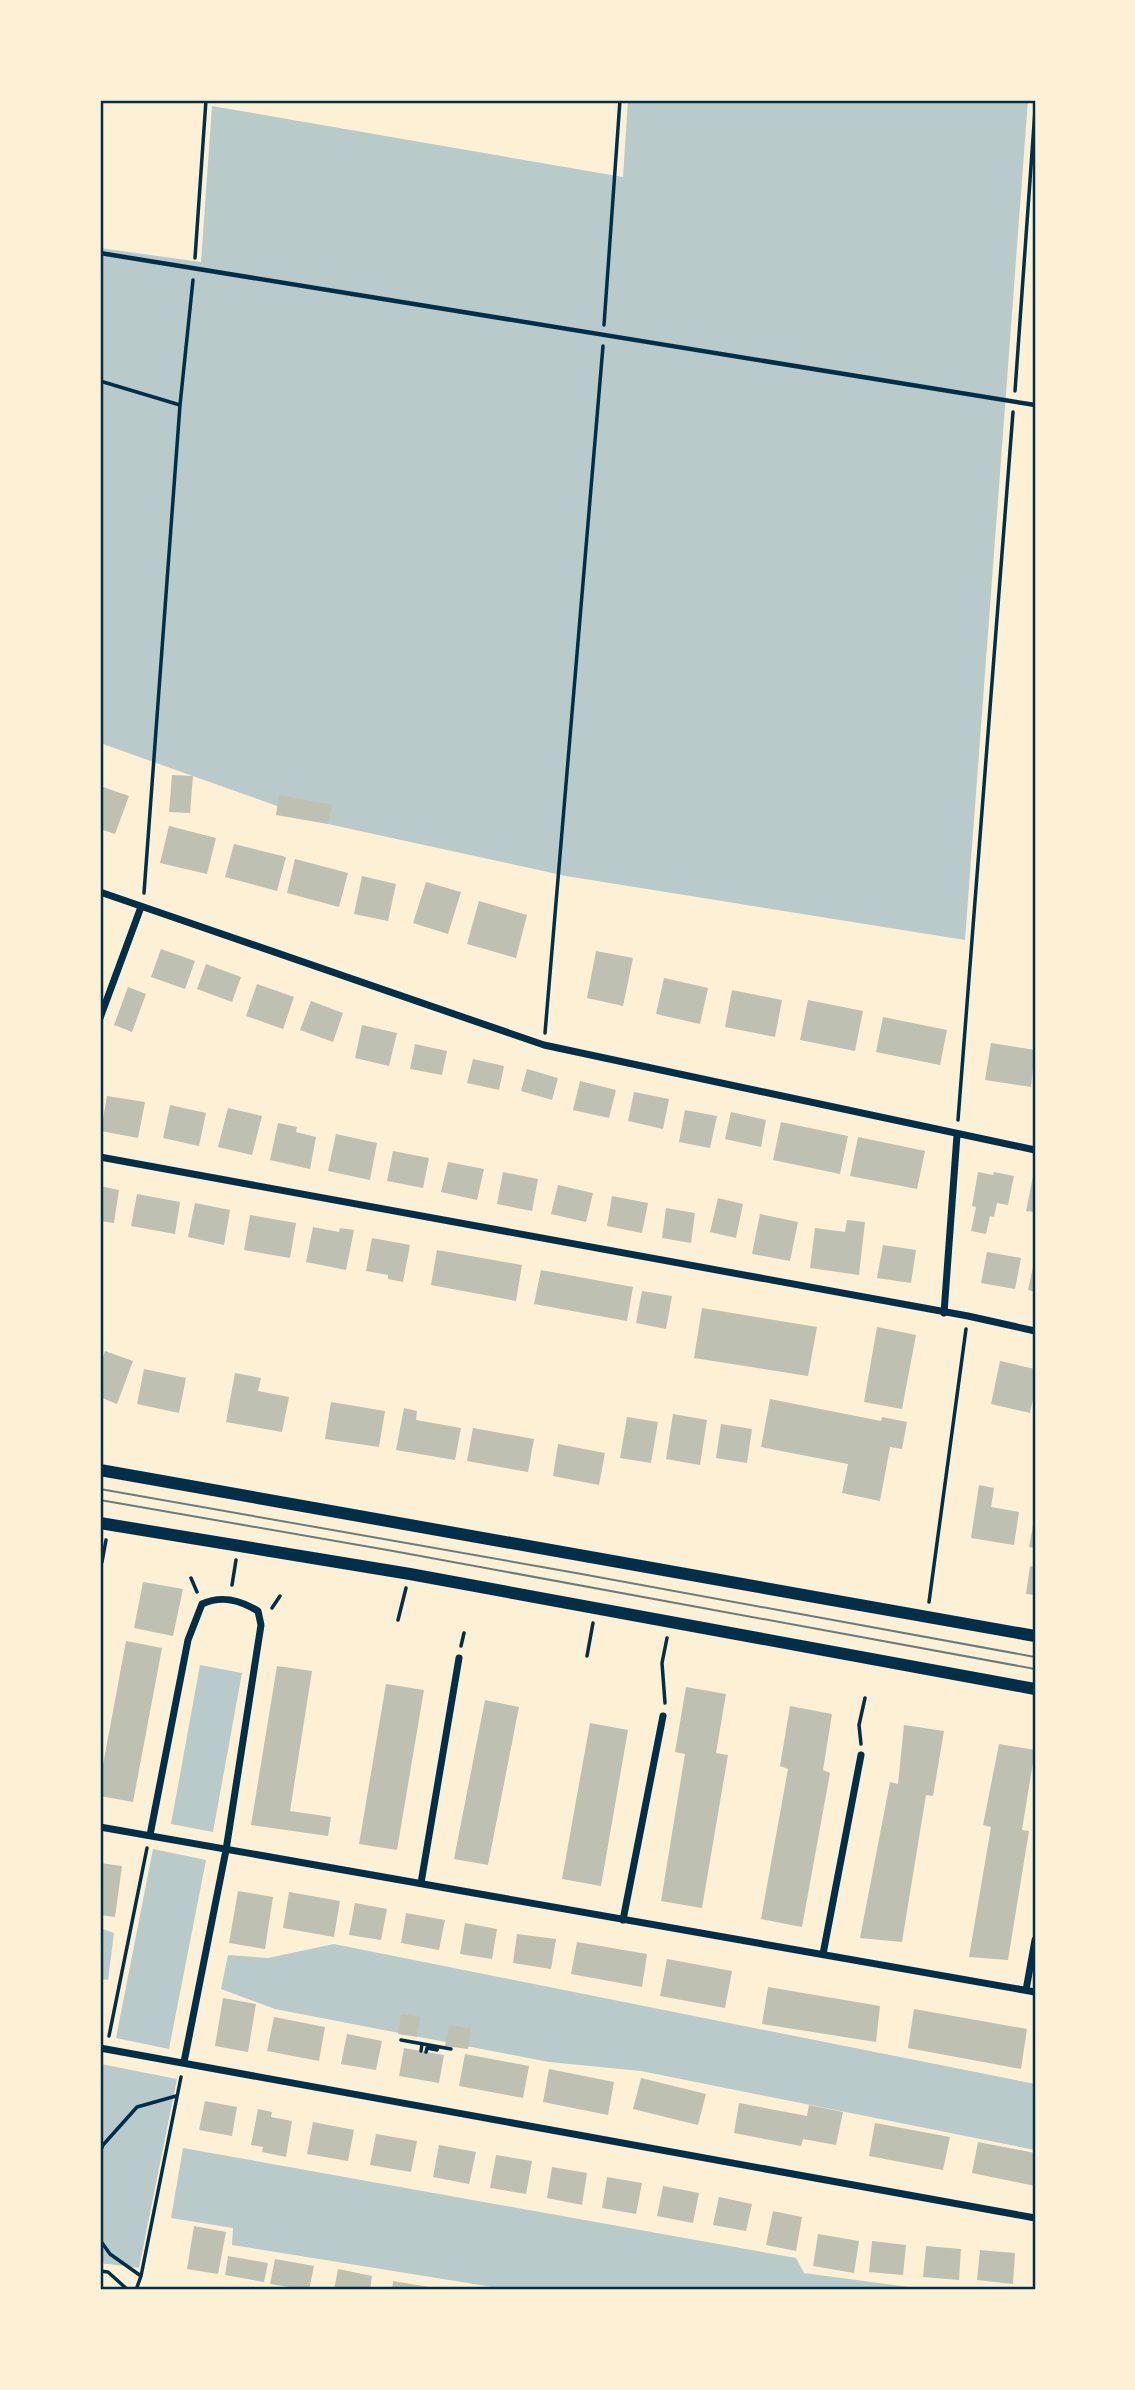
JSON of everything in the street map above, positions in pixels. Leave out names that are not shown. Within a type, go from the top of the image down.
[{"type":"main road","points":[[100,1470],[1035,1636]]},
{"type":"main road","points":[[104,1524],[410,1574],[1035,1689]]},
{"type":"street","points":[[100,892],[544,1045],[1035,1150]]},
{"type":"street","points":[[100,1018],[141,907]]},
{"type":"street","points":[[944,1313],[957,1135]]},
{"type":"street","points":[[100,1157],[968,1316],[1035,1332]]},
{"type":"street","points":[[150,1835],[188,1640],[202,1604],[226,1598],[246,1604],[258,1611],[261,1625],[226,1850],[184,2062]]},
{"type":"street","points":[[421,1883],[459,1658]]},
{"type":"street","points":[[623,1920],[663,1716]]},
{"type":"street","points":[[823,1954],[861,1755]]},
{"type":"street","points":[[100,1827],[1035,1992]]},
{"type":"street","points":[[1026,1990],[1035,1940]]},
{"type":"street","points":[[103,2048],[1035,2218]]},
{"type":"lane","points":[[100,253],[1035,405]]},
{"type":"path","points":[[141,907],[145,887],[180,405],[195,268],[206,100]]},
{"type":"path","points":[[544,1045],[620,100]]},
{"type":"path","points":[[957,1135],[1035,110]]},
{"type":"path","points":[[100,381],[180,405]]},
{"type":"path","points":[[927,1617],[968,1316]]},
{"type":"path","points":[[102,1562],[104,1524]]},
{"type":"path","points":[[232,1585],[239,1544]]},
{"type":"path","points":[[398,1620],[410,1574]]},
{"type":"path","points":[[587,1656],[597,1608]]},
{"type":"path","points":[[663,1716],[665,1706],[662,1663],[670,1622]]},
{"type":"path","points":[[861,1755],[859,1725],[865,1698]]},
{"type":"path","points":[[103,2048],[150,1835]]},
{"type":"path","points":[[401,2040],[452,2049]]},
{"type":"path","points":[[422,2044],[424,2051],[427,2048],[438,2050],[438,2047]]},
{"type":"path","points":[[100,2152],[103,2145],[138,2107],[177,2096],[136,2290]]},
{"type":"path","points":[[100,2241],[110,2254],[141,2276]]},
{"type":"path","points":[[100,2271],[108,2272],[128,2290]]},
{"type":"shaded area","points":[[628,100],[1028,100],[965,940],[566,876],[328,824],[100,743],[100,248],[201,262],[212,106],[623,177]]},
{"type":"shaded area","points":[[200,1665],[242,1673],[213,1832],[171,1824]]},
{"type":"shaded area","points":[[153,1849],[206,1860],[169,2049],[116,2038]]},
{"type":"shaded area","points":[[100,1928],[114,1933],[108,1980],[100,1979]]},
{"type":"shaded area","points":[[334,1944],[1035,2084],[1035,2150],[641,2071],[549,2062],[275,2009],[221,1989],[228,1955],[268,1958]]},
{"type":"shaded area","points":[[101,2064],[177,2079],[139,2268],[100,2263]]},
{"type":"shaded area","points":[[183,2148],[796,2258],[804,2273],[931,2290],[511,2290],[232,2245],[233,2228],[171,2218]]},
{"type":"building","points":[[172,775],[193,776],[190,813],[169,812]]},
{"type":"building","points":[[100,786],[129,796],[115,834],[100,829]]},
{"type":"building","points":[[279,795],[332,805],[328,824],[276,815]]},
{"type":"building","points":[[169,826],[216,838],[207,874],[160,863]]},
{"type":"building","points":[[234,844],[286,857],[277,891],[225,877]]},
{"type":"building","points":[[295,859],[348,873],[339,907],[287,893]]},
{"type":"building","points":[[362,876],[396,884],[388,921],[354,914]]},
{"type":"building","points":[[426,882],[461,892],[448,934],[413,923]]},
{"type":"building","points":[[479,901],[527,915],[516,958],[467,944]]},
{"type":"building","points":[[161,949],[195,961],[185,989],[151,977]]},
{"type":"building","points":[[596,951],[633,958],[623,1006],[587,998]]},
{"type":"building","points":[[206,964],[241,977],[232,1002],[197,989]]},
{"type":"building","points":[[664,978],[708,988],[700,1024],[656,1014]]},
{"type":"building","points":[[257,984],[294,997],[283,1029],[246,1016]]},
{"type":"building","points":[[128,987],[146,994],[132,1032],[114,1025]]},
{"type":"building","points":[[732,990],[782,1000],[775,1037],[725,1027]]},
{"type":"building","points":[[808,1000],[863,1011],[855,1051],[800,1040]]},
{"type":"building","points":[[311,1001],[343,1013],[333,1042],[300,1030]]},
{"type":"building","points":[[883,1017],[947,1030],[940,1065],[876,1052]]},
{"type":"building","points":[[362,1025],[397,1033],[389,1066],[355,1058]]},
{"type":"building","points":[[991,1043],[1035,1050],[1031,1087],[985,1080]]},
{"type":"building","points":[[415,1044],[447,1051],[442,1075],[410,1069]]},
{"type":"building","points":[[473,1059],[504,1066],[499,1090],[467,1083]]},
{"type":"building","points":[[527,1069],[558,1078],[552,1100],[521,1091]]},
{"type":"building","points":[[580,1081],[616,1090],[609,1118],[573,1110]]},
{"type":"building","points":[[634,1092],[669,1099],[663,1129],[628,1121]]},
{"type":"building","points":[[107,1096],[145,1102],[138,1138],[101,1131]]},
{"type":"building","points":[[170,1105],[206,1113],[199,1146],[163,1138]]},
{"type":"building","points":[[228,1108],[262,1116],[252,1155],[218,1147]]},
{"type":"building","points":[[685,1110],[717,1116],[710,1148],[679,1142]]},
{"type":"building","points":[[731,1112],[766,1120],[761,1147],[725,1139]]},
{"type":"building","points":[[781,1122],[848,1136],[840,1174],[773,1160]]},
{"type":"building","points":[[278,1123],[297,1127],[296,1132],[316,1137],[310,1169],[270,1160]]},
{"type":"building","points":[[336,1134],[377,1143],[370,1180],[328,1171]]},
{"type":"building","points":[[858,1137],[925,1151],[917,1189],[850,1176]]},
{"type":"building","points":[[393,1151],[429,1158],[423,1188],[387,1181]]},
{"type":"building","points":[[448,1162],[484,1169],[477,1200],[441,1192]]},
{"type":"building","points":[[503,1172],[538,1179],[532,1211],[497,1204]]},
{"type":"building","points":[[978,1172],[1014,1176],[1008,1205],[997,1203],[994,1217],[990,1216],[986,1234],[971,1231],[976,1207],[972,1206]]},
{"type":"building","points":[[1035,1176],[1035,1212],[1026,1211]]},
{"type":"building","points":[[558,1185],[593,1193],[586,1222],[551,1214]]},
{"type":"building","points":[[100,1186],[119,1190],[114,1223],[100,1221]]},
{"type":"building","points":[[137,1194],[180,1202],[175,1234],[131,1226]]},
{"type":"building","points":[[612,1196],[648,1203],[642,1233],[607,1226]]},
{"type":"building","points":[[718,1198],[743,1204],[736,1238],[710,1232]]},
{"type":"building","points":[[195,1203],[230,1210],[224,1245],[188,1237]]},
{"type":"building","points":[[666,1208],[695,1213],[691,1243],[662,1238]]},
{"type":"building","points":[[760,1214],[798,1222],[790,1261],[752,1254]]},
{"type":"building","points":[[250,1215],[296,1223],[290,1258],[244,1250]]},
{"type":"building","points":[[847,1220],[865,1222],[859,1275],[810,1268],[815,1228],[845,1232]]},
{"type":"building","points":[[313,1227],[339,1232],[340,1228],[354,1230],[346,1270],[306,1262]]},
{"type":"building","points":[[372,1238],[410,1245],[403,1282],[388,1279],[388,1275],[366,1271]]},
{"type":"building","points":[[883,1245],[916,1250],[911,1283],[877,1278]]},
{"type":"building","points":[[437,1250],[522,1265],[516,1301],[431,1285]]},
{"type":"building","points":[[987,1252],[1021,1258],[1015,1289],[981,1283]]},
{"type":"building","points":[[1035,1262],[1035,1292],[1028,1290]]},
{"type":"building","points":[[541,1270],[633,1287],[627,1321],[534,1304]]},
{"type":"building","points":[[642,1291],[672,1296],[666,1329],[636,1323]]},
{"type":"building","points":[[702,1308],[817,1327],[808,1376],[694,1358]]},
{"type":"building","points":[[877,1327],[916,1335],[902,1409],[864,1402]]},
{"type":"building","points":[[105,1351],[133,1361],[117,1404],[100,1397],[100,1366]]},
{"type":"building","points":[[1000,1361],[1035,1369],[1035,1389],[1030,1413],[991,1404]]},
{"type":"building","points":[[144,1369],[186,1378],[179,1413],[137,1404]]},
{"type":"building","points":[[235,1373],[261,1378],[258,1391],[289,1397],[282,1432],[226,1422]]},
{"type":"building","points":[[770,1399],[881,1421],[882,1417],[907,1422],[902,1449],[890,1447],[880,1501],[842,1493],[848,1464],[761,1447]]},
{"type":"building","points":[[331,1402],[385,1411],[379,1447],[325,1439]]},
{"type":"building","points":[[404,1408],[417,1411],[416,1420],[461,1428],[455,1460],[396,1450]]},
{"type":"building","points":[[673,1414],[707,1420],[700,1465],[666,1459]]},
{"type":"building","points":[[627,1417],[658,1422],[651,1463],[620,1458]]},
{"type":"building","points":[[721,1424],[752,1429],[747,1463],[716,1458]]},
{"type":"building","points":[[473,1428],[534,1439],[528,1472],[467,1461]]},
{"type":"building","points":[[558,1444],[605,1453],[599,1485],[553,1476]]},
{"type":"building","points":[[979,1485],[994,1488],[991,1507],[1019,1512],[1014,1545],[971,1538]]},
{"type":"building","points":[[1035,1520],[1035,1548],[1029,1547]]},
{"type":"building","points":[[1030,1566],[1035,1567],[1035,1595],[1026,1594]]},
{"type":"building","points":[[143,1582],[183,1589],[173,1636],[134,1628]]},
{"type":"building","points":[[126,1641],[162,1648],[133,1802],[100,1796],[100,1781]]},
{"type":"building","points":[[277,1666],[312,1671],[290,1811],[331,1817],[328,1836],[251,1825]]},
{"type":"building","points":[[386,1684],[424,1690],[397,1850],[359,1844]]},
{"type":"building","points":[[686,1687],[726,1694],[716,1753],[728,1755],[702,1908],[661,1901],[685,1754],[675,1752]]},
{"type":"building","points":[[485,1700],[519,1707],[488,1865],[454,1859]]},
{"type":"building","points":[[790,1706],[832,1714],[823,1770],[830,1773],[802,1927],[761,1919],[788,1769],[780,1766]]},
{"type":"building","points":[[590,1723],[628,1730],[601,1886],[562,1879]]},
{"type":"building","points":[[904,1725],[944,1731],[933,1796],[926,1795],[902,1942],[860,1938],[890,1782],[898,1784]]},
{"type":"building","points":[[999,1744],[1035,1750],[1022,1830],[1029,1831],[1008,1960],[969,1957],[991,1827],[983,1825]]},
{"type":"building","points":[[100,1863],[122,1866],[115,1917],[100,1915]]},
{"type":"building","points":[[238,1891],[273,1897],[265,1949],[229,1943]]},
{"type":"building","points":[[289,1892],[340,1901],[334,1937],[283,1928]]},
{"type":"building","points":[[355,1903],[387,1909],[381,1940],[349,1935]]},
{"type":"building","points":[[406,1913],[445,1920],[439,1950],[401,1943]]},
{"type":"building","points":[[465,1923],[497,1929],[492,1959],[460,1954]]},
{"type":"building","points":[[517,1934],[556,1939],[551,1969],[513,1963]]},
{"type":"building","points":[[577,1942],[647,1954],[642,1987],[571,1974]]},
{"type":"building","points":[[667,1959],[732,1971],[725,2008],[660,1996]]},
{"type":"building","points":[[768,1987],[880,2006],[876,2042],[762,2024]]},
{"type":"building","points":[[223,1998],[256,2004],[248,2052],[215,2046]]},
{"type":"building","points":[[914,2009],[1027,2029],[1021,2069],[908,2048]]},
{"type":"building","points":[[401,2014],[420,2017],[417,2037],[398,2034]]},
{"type":"building","points":[[274,2017],[325,2027],[319,2061],[267,2051]]},
{"type":"building","points":[[449,2025],[471,2029],[468,2049],[445,2046]]},
{"type":"building","points":[[347,2034],[382,2041],[376,2070],[341,2064]]},
{"type":"building","points":[[404,2048],[444,2055],[439,2083],[399,2076]]},
{"type":"building","points":[[465,2054],[529,2066],[523,2098],[459,2086]]},
{"type":"building","points":[[549,2069],[614,2082],[608,2115],[543,2102]]},
{"type":"building","points":[[641,2078],[706,2094],[698,2125],[633,2109]]},
{"type":"building","points":[[205,2101],[237,2107],[232,2136],[199,2130]]},
{"type":"building","points":[[739,2103],[807,2116],[809,2105],[843,2112],[836,2145],[803,2139],[801,2146],[734,2133]]},
{"type":"building","points":[[258,2109],[272,2112],[271,2117],[292,2121],[286,2157],[262,2152],[263,2147],[251,2145]]},
{"type":"building","points":[[313,2122],[354,2130],[348,2161],[307,2154]]},
{"type":"building","points":[[875,2123],[950,2137],[943,2170],[869,2156]]},
{"type":"building","points":[[376,2134],[417,2141],[411,2172],[370,2165]]},
{"type":"building","points":[[978,2142],[1035,2153],[1035,2186],[972,2173]]},
{"type":"building","points":[[439,2145],[476,2152],[469,2184],[433,2177]]},
{"type":"building","points":[[496,2155],[532,2161],[526,2194],[490,2188]]},
{"type":"building","points":[[552,2167],[587,2173],[582,2205],[547,2198]]},
{"type":"building","points":[[607,2177],[642,2183],[636,2214],[602,2208]]},
{"type":"building","points":[[663,2186],[699,2193],[693,2223],[657,2216]]},
{"type":"building","points":[[719,2197],[752,2204],[746,2231],[713,2225]]},
{"type":"building","points":[[773,2211],[802,2217],[796,2251],[766,2245]]},
{"type":"building","points":[[194,2226],[226,2232],[218,2274],[187,2269]]},
{"type":"building","points":[[818,2234],[859,2241],[854,2273],[813,2266]]},
{"type":"building","points":[[872,2241],[906,2245],[903,2275],[869,2272]]},
{"type":"building","points":[[926,2246],[961,2249],[959,2280],[923,2277]]},
{"type":"building","points":[[980,2250],[1015,2253],[1013,2284],[977,2280]]},
{"type":"building","points":[[228,2256],[268,2263],[264,2282],[225,2275]]},
{"type":"building","points":[[275,2259],[314,2266],[309,2290],[270,2284]]},
{"type":"building","points":[[338,2269],[372,2276],[370,2290],[334,2290]]},
{"type":"building","points":[[393,2281],[429,2287],[428,2290],[392,2290]]},
{"type":"tram line","points":[[100,1489],[1035,1657]]},
{"type":"tram line","points":[[100,1500],[1035,1669]]}]
